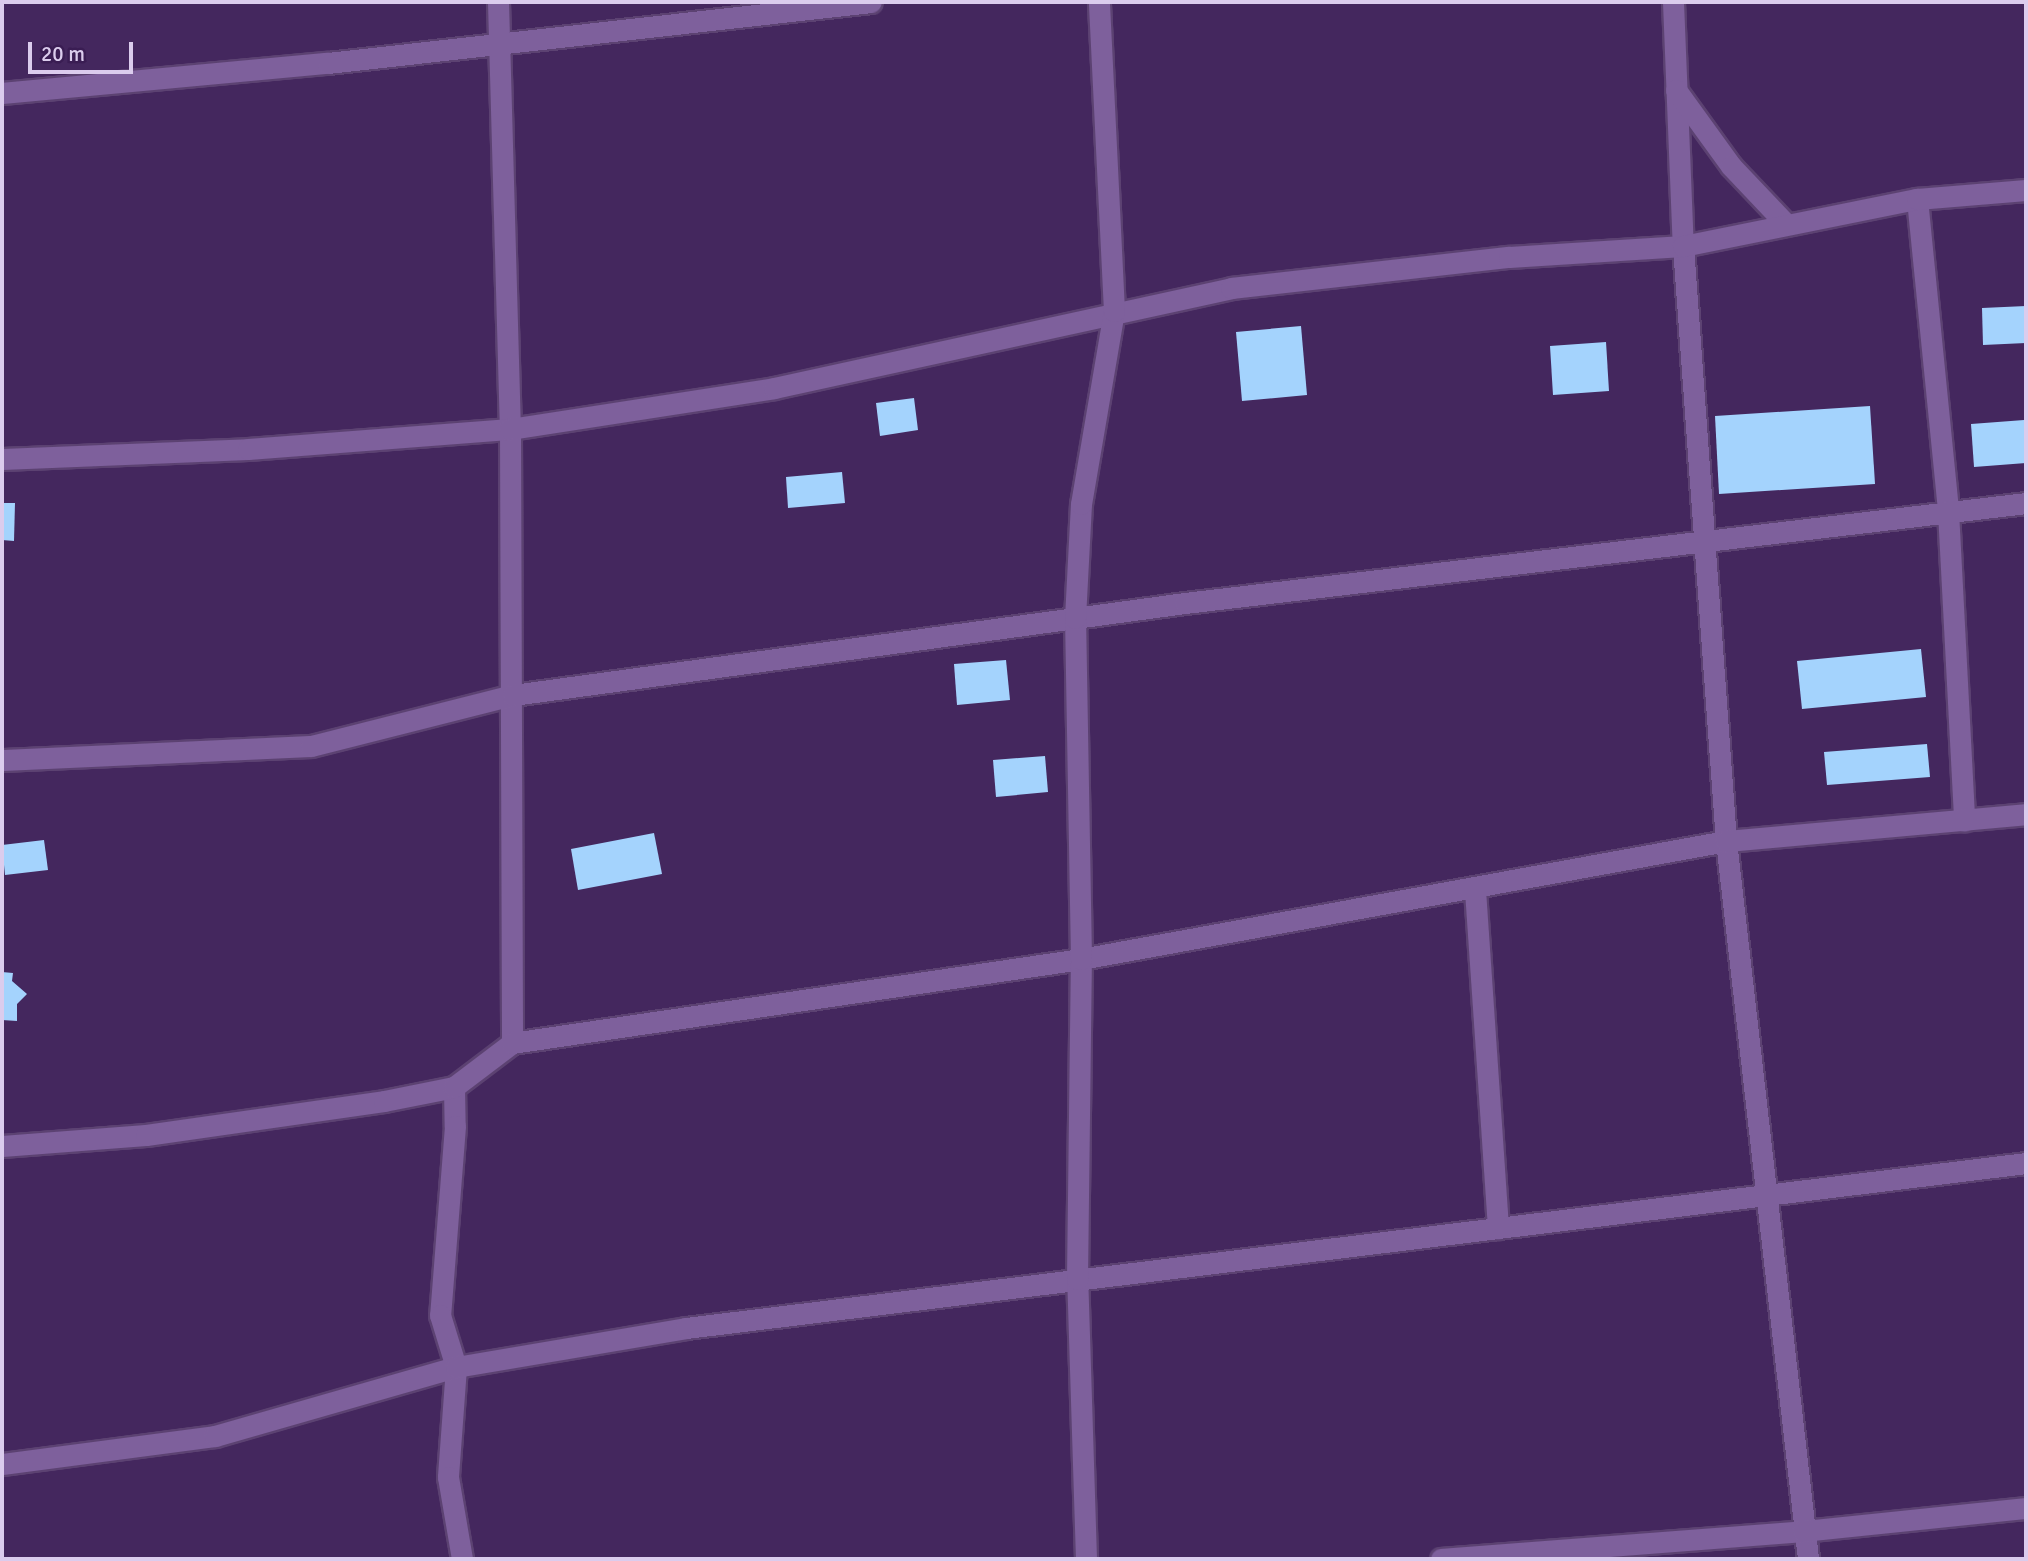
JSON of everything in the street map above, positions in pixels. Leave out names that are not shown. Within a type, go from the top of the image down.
[{"type":"street","points":[[498,2],[497,43],[510,429],[509,595],[513,695],[512,1044]]},
{"type":"street","points":[[2,93],[871,2]]},
{"type":"street","points":[[1086,1559],[1077,1279],[1081,960],[1074,618],[1081,504],[1114,311],[1098,2]]},
{"type":"street","points":[[1673,2],[1683,246],[1707,541],[1726,841],[1763,1193],[1808,1559]]},
{"type":"street","points":[[1676,90],[1731,166],[1785,223]]},
{"type":"street","points":[[2,459],[248,449],[510,429],[774,388],[1114,311],[1231,288],[1509,257],[1683,246],[1785,223],[1917,199],[2026,190]]},
{"type":"street","points":[[1917,199],[1948,511],[1964,821]]},
{"type":"street","points":[[2,760],[311,746],[513,695],[803,659],[1074,618],[2026,503]]},
{"type":"street","points":[[2,1146],[146,1135],[454,1087],[512,1044],[1081,960],[1475,890],[1726,841],[2026,814]]},
{"type":"street","points":[[1475,890],[1498,1228]]},
{"type":"street","points":[[454,1087],[455,1126],[440,1315],[456,1367],[448,1476],[462,1559]]},
{"type":"street","points":[[2,1464],[215,1436],[456,1367],[686,1328],[1763,1193],[2026,1163]]},
{"type":"street","points":[[1441,1559],[1803,1531],[2026,1508]]},
{"type":"building","points":[[2026,306],[2026,343],[1983,345],[1982,308]]},
{"type":"building","points":[[1301,326],[1307,395],[1242,401],[1236,332]]},
{"type":"building","points":[[1606,342],[1609,391],[1553,395],[1550,346]]},
{"type":"building","points":[[914,398],[918,430],[880,436],[876,403]]},
{"type":"building","points":[[1870,406],[1875,484],[1719,494],[1715,416]]},
{"type":"building","points":[[2024,420],[2026,463],[1974,467],[1971,424]]},
{"type":"building","points":[[842,472],[845,503],[788,508],[786,477]]},
{"type":"building","points":[[2,503],[15,503],[14,541],[2,540]]},
{"type":"building","points":[[1921,649],[1926,697],[1802,709],[1797,661]]},
{"type":"building","points":[[1006,660],[1010,700],[957,705],[954,664]]},
{"type":"building","points":[[1927,744],[1930,777],[1827,785],[1824,752]]},
{"type":"building","points":[[1045,756],[1048,792],[996,797],[993,760]]},
{"type":"building","points":[[654,833],[662,874],[578,890],[571,849]]},
{"type":"building","points":[[44,840],[48,870],[5,875],[2,845]]},
{"type":"building","points":[[2,972],[13,973],[12,981],[27,994],[17,1004],[17,1021],[2,1020]]}]
